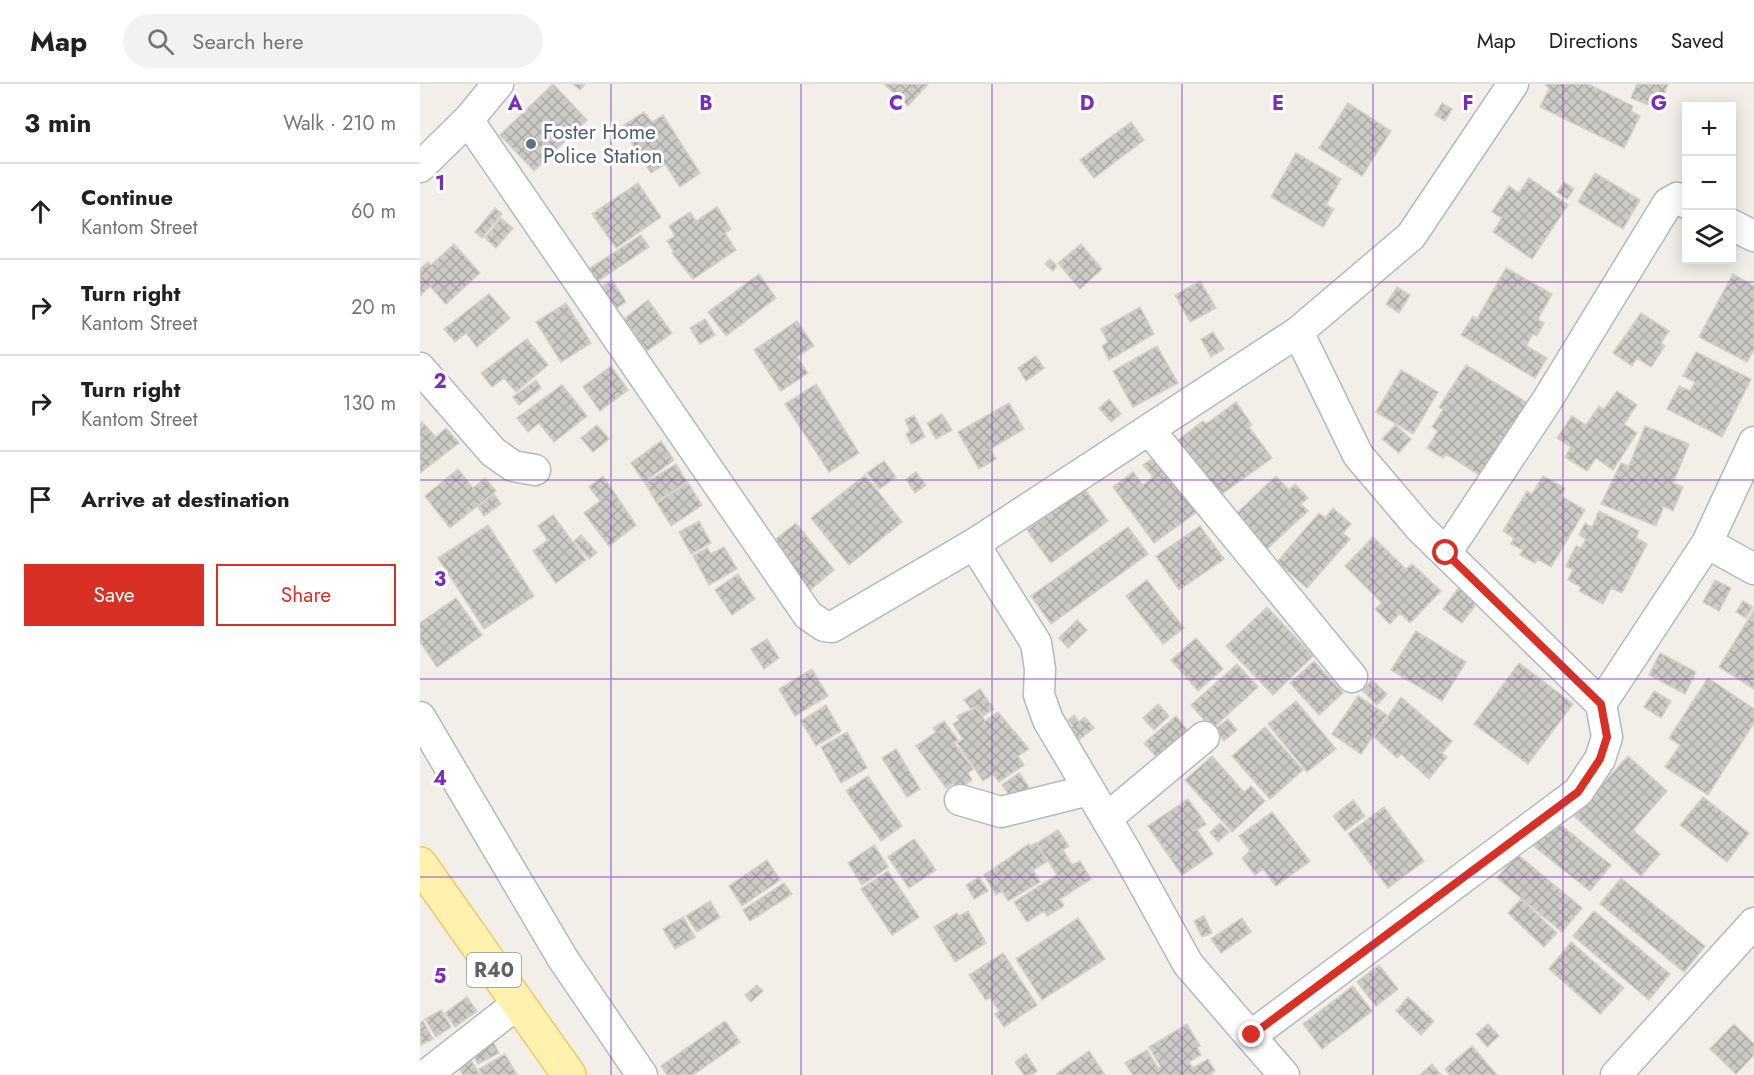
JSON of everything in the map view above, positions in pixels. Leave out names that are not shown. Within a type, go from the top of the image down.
[{"type":"main road","name":"R40","points":[[420,864],[569,1075]]},
{"type":"street","points":[[420,167],[468,120],[498,84]]},
{"type":"street","points":[[468,120],[807,615],[824,626],[832,627],[974,544],[1150,431],[1298,332],[1411,236],[1513,84]]},
{"type":"street","points":[[1446,553],[1546,402],[1668,202],[1677,198],[1682,201]]},
{"type":"street","points":[[1736,227],[1754,236]]},
{"type":"street","points":[[1252,1035],[1578,792],[1600,759],[1607,737],[1601,704],[1420,528],[1353,448],[1298,332]]},
{"type":"street","points":[[420,368],[493,452],[513,466],[535,470]]},
{"type":"street","points":[[1150,431],[1352,677]]},
{"type":"street","points":[[1601,704],[1707,543],[1754,442]]},
{"type":"street","points":[[1707,543],[1754,569]]},
{"type":"street","points":[[974,544],[1036,644],[1040,669],[1039,694],[1047,720],[1107,818],[1188,964],[1252,1035],[1284,1075]]},
{"type":"street","points":[[420,717],[563,959],[642,1075]]},
{"type":"street","points":[[1107,818],[1204,737]]},
{"type":"street","points":[[960,800],[1001,812],[1089,790]]},
{"type":"street","points":[[1616,1075],[1754,922]]},
{"type":"street","points":[[426,1075],[517,1004]]},
{"type":"building","points":[[553,84],[587,120],[534,171],[500,135]]},
{"type":"building","points":[[573,84],[585,84],[580,90]]},
{"type":"building","points":[[884,84],[928,84],[908,106]]},
{"type":"building","points":[[1545,84],[1588,84],[1633,106],[1631,111],[1640,116],[1624,148],[1540,107],[1549,89]]},
{"type":"building","points":[[1637,84],[1668,84],[1659,109],[1631,98]]},
{"type":"building","points":[[1348,103],[1391,131],[1362,176],[1319,148]]},
{"type":"building","points":[[1442,103],[1452,109],[1445,121],[1435,115]]},
{"type":"building","points":[[644,112],[652,122],[663,115],[700,173],[680,187],[665,164],[651,173],[621,127]]},
{"type":"building","points":[[1131,122],[1144,140],[1094,178],[1080,160]]},
{"type":"building","points":[[1296,153],[1341,179],[1326,205],[1334,209],[1323,227],[1271,197]]},
{"type":"building","points":[[1595,173],[1640,200],[1623,229],[1578,202]]},
{"type":"building","points":[[1529,178],[1568,205],[1532,259],[1493,232],[1502,218],[1492,212],[1509,186],[1519,193]]},
{"type":"building","points":[[1564,182],[1574,189],[1567,199],[1557,192]]},
{"type":"building","points":[[638,183],[661,217],[616,248],[592,214]]},
{"type":"building","points":[[717,207],[731,229],[725,233],[736,250],[693,279],[672,253],[674,252],[667,241],[675,236],[669,226],[690,212],[696,221]]},
{"type":"building","points":[[495,208],[502,214],[482,238],[475,232]]},
{"type":"building","points":[[501,218],[513,228],[496,248],[485,238]]},
{"type":"building","points":[[641,235],[649,247],[595,283],[587,270]]},
{"type":"building","points":[[454,244],[480,273],[446,304],[430,286],[420,296],[420,269],[428,262],[431,265]]},
{"type":"building","points":[[1081,244],[1102,269],[1080,289],[1058,263]]},
{"type":"building","points":[[1050,259],[1057,266],[1053,271],[1045,264]]},
{"type":"building","points":[[1506,268],[1552,294],[1538,319],[1544,323],[1537,336],[1533,334],[1526,346],[1547,358],[1535,378],[1461,335],[1473,316],[1477,319]]},
{"type":"building","points":[[759,274],[776,298],[726,336],[708,312]]},
{"type":"building","points":[[1733,274],[1754,286],[1754,350],[1747,362],[1699,337]]},
{"type":"building","points":[[612,280],[626,302],[612,311],[598,289]]},
{"type":"building","points":[[1200,281],[1216,308],[1190,322],[1175,295]]},
{"type":"building","points":[[1397,287],[1410,295],[1399,313],[1386,304]]},
{"type":"building","points":[[489,294],[510,318],[477,347],[466,333],[455,342],[444,329]]},
{"type":"building","points":[[648,300],[672,333],[647,351],[624,319]]},
{"type":"building","points":[[566,303],[591,343],[561,362],[536,322]]},
{"type":"building","points":[[1140,307],[1154,334],[1109,360],[1102,346],[1108,342],[1101,329]]},
{"type":"building","points":[[1641,313],[1669,331],[1661,343],[1665,346],[1651,367],[1637,358],[1632,366],[1613,353]]},
{"type":"building","points":[[705,319],[715,335],[700,344],[690,328]]},
{"type":"building","points":[[797,321],[814,346],[797,357],[808,373],[781,391],[754,350]]},
{"type":"building","points":[[1213,332],[1224,349],[1211,357],[1201,339]]},
{"type":"building","points":[[527,339],[548,365],[516,392],[504,378],[492,387],[481,373]]},
{"type":"building","points":[[1157,346],[1178,383],[1133,407],[1113,371]]},
{"type":"building","points":[[1696,352],[1751,379],[1722,437],[1667,409],[1679,386],[1690,391],[1695,382],[1683,376]]},
{"type":"building","points":[[1036,356],[1044,368],[1026,381],[1018,368]]},
{"type":"building","points":[[1466,365],[1531,405],[1481,476],[1446,454],[1443,458],[1427,448],[1438,431],[1432,427],[1443,410],[1439,407]]},
{"type":"building","points":[[611,366],[628,390],[600,411],[583,387]]},
{"type":"building","points":[[1401,370],[1438,392],[1413,434],[1376,412]]},
{"type":"building","points":[[536,380],[541,388],[519,405],[513,397]]},
{"type":"building","points":[[816,384],[859,453],[829,472],[785,404]]},
{"type":"building","points":[[562,385],[587,416],[554,442],[539,423],[528,432],[517,418]]},
{"type":"building","points":[[1617,391],[1637,405],[1624,424],[1637,433],[1613,470],[1596,458],[1587,471],[1565,457],[1571,447],[1557,438],[1572,416],[1586,425],[1599,406],[1604,409]]},
{"type":"building","points":[[1109,399],[1121,414],[1111,422],[1099,408]]},
{"type":"building","points":[[1236,402],[1252,425],[1249,427],[1272,458],[1219,496],[1178,440],[1203,421],[1206,424]]},
{"type":"building","points":[[1009,403],[1024,429],[990,449],[996,459],[979,469],[958,432]]},
{"type":"building","points":[[942,414],[952,430],[936,439],[927,423]]},
{"type":"building","points":[[914,415],[925,437],[911,444],[906,434],[910,431],[905,420]]},
{"type":"building","points":[[422,422],[436,437],[446,428],[459,443],[420,473],[420,424]]},
{"type":"building","points":[[597,425],[609,439],[593,452],[581,438]]},
{"type":"building","points":[[1395,425],[1411,439],[1399,453],[1382,439]]},
{"type":"building","points":[[1645,426],[1689,444],[1673,483],[1683,487],[1673,511],[1664,506],[1656,526],[1601,504],[1621,463],[1629,466]]},
{"type":"building","points":[[661,441],[674,460],[644,482],[631,463]]},
{"type":"building","points":[[1156,456],[1201,509],[1154,543],[1113,487],[1133,472],[1143,485],[1153,477],[1143,465]]},
{"type":"building","points":[[884,461],[896,477],[879,489],[867,473]]},
{"type":"building","points":[[676,464],[687,482],[656,502],[645,483]]},
{"type":"building","points":[[458,469],[473,488],[485,478],[496,491],[450,528],[425,496]]},
{"type":"building","points":[[916,472],[926,485],[915,493],[906,479]]},
{"type":"building","points":[[865,475],[902,522],[849,565],[811,518]]},
{"type":"building","points":[[603,476],[636,525],[609,546],[584,513],[600,501],[589,487]]},
{"type":"building","points":[[1276,476],[1289,490],[1295,484],[1308,498],[1301,504],[1308,511],[1267,549],[1236,514]]},
{"type":"building","points":[[1543,476],[1565,488],[1561,496],[1585,510],[1551,567],[1538,559],[1535,563],[1520,555],[1523,550],[1511,544],[1514,538],[1503,531],[1527,491],[1532,494]]},
{"type":"building","points":[[688,483],[702,505],[671,526],[657,503]]},
{"type":"building","points":[[1084,488],[1108,521],[1051,563],[1027,530]]},
{"type":"building","points":[[494,494],[501,504],[484,516],[478,507]]},
{"type":"building","points":[[1333,508],[1351,524],[1343,533],[1350,539],[1307,588],[1277,562],[1319,513],[1325,518]]},
{"type":"building","points":[[1599,511],[1639,531],[1636,538],[1647,544],[1622,593],[1611,588],[1603,604],[1579,591],[1581,587],[1568,580],[1573,570],[1566,566],[1576,546],[1581,548],[1586,539],[1579,535],[1585,523],[1592,527]]},
{"type":"building","points":[[553,515],[586,560],[556,583],[533,551],[548,540],[538,526]]},
{"type":"building","points":[[699,521],[711,543],[691,554],[679,532]]},
{"type":"building","points":[[796,523],[834,570],[809,591],[771,543]]},
{"type":"building","points":[[488,525],[534,596],[484,629],[438,558]]},
{"type":"building","points":[[1200,526],[1224,559],[1179,590],[1156,556]]},
{"type":"building","points":[[1128,527],[1148,554],[1051,624],[1031,596]]},
{"type":"building","points":[[581,535],[597,553],[589,559],[574,541]]},
{"type":"building","points":[[1373,537],[1406,569],[1412,564],[1441,591],[1410,623],[1400,613],[1390,624],[1375,609],[1382,603],[1345,566]]},
{"type":"building","points":[[724,547],[737,569],[709,585],[693,556],[707,548],[711,554]]},
{"type":"building","points":[[738,574],[755,599],[732,615],[715,590]]},
{"type":"building","points":[[1147,580],[1184,628],[1163,644],[1126,596]]},
{"type":"building","points":[[1715,580],[1731,588],[1719,611],[1703,602]]},
{"type":"building","points":[[1461,584],[1481,598],[1462,623],[1443,609]]},
{"type":"building","points":[[456,598],[482,635],[437,667],[420,642],[420,623]]},
{"type":"building","points":[[1743,601],[1753,607],[1746,618],[1736,612]]},
{"type":"building","points":[[1267,607],[1313,656],[1273,695],[1226,646]]},
{"type":"building","points":[[1754,610],[1754,689],[1719,667]]},
{"type":"building","points":[[1077,620],[1087,630],[1068,648],[1059,638]]},
{"type":"building","points":[[1416,631],[1466,662],[1442,701],[1391,670]]},
{"type":"building","points":[[1196,638],[1223,669],[1198,691],[1171,660]]},
{"type":"building","points":[[767,639],[779,658],[764,669],[751,649]]},
{"type":"building","points":[[1660,653],[1696,672],[1685,694],[1649,675]]},
{"type":"building","points":[[1314,661],[1343,693],[1319,715],[1290,683]]},
{"type":"building","points":[[1519,663],[1573,704],[1528,764],[1474,724]]},
{"type":"building","points":[[1237,664],[1258,687],[1212,729],[1191,705]]},
{"type":"building","points":[[812,669],[828,696],[795,716],[779,689]]},
{"type":"building","points":[[1708,678],[1754,709],[1754,723],[1708,795],[1665,767],[1680,745],[1669,738]]},
{"type":"building","points":[[1372,680],[1387,694],[1377,705],[1362,690]]},
{"type":"building","points":[[980,689],[994,709],[983,716],[976,706],[971,709],[964,700]]},
{"type":"building","points":[[1654,691],[1671,701],[1661,718],[1644,707]]},
{"type":"building","points":[[1358,696],[1387,715],[1361,754],[1332,734]]},
{"type":"building","points":[[1401,697],[1452,741],[1442,753],[1447,757],[1429,779],[1401,754],[1397,758],[1374,737]]},
{"type":"building","points":[[1296,701],[1336,749],[1307,772],[1268,724]]},
{"type":"building","points":[[1158,704],[1169,716],[1154,730],[1143,718]]},
{"type":"building","points":[[826,705],[841,731],[816,746],[801,721]]},
{"type":"building","points":[[976,708],[985,721],[998,712],[1029,749],[1018,756],[1024,765],[999,782],[993,774],[983,781],[957,743],[963,739],[953,724],[959,720],[957,716]]},
{"type":"building","points":[[1074,715],[1079,722],[1085,717],[1094,728],[1070,747],[1062,735],[1073,726],[1068,720]]},
{"type":"building","points":[[1176,716],[1187,730],[1156,757],[1144,743]]},
{"type":"building","points":[[1228,719],[1237,730],[1224,741],[1215,729]]},
{"type":"building","points":[[944,721],[958,740],[954,743],[973,769],[968,773],[972,780],[958,790],[953,783],[946,788],[916,746],[936,732],[933,728]]},
{"type":"building","points":[[1265,727],[1303,770],[1270,799],[1232,756]]},
{"type":"building","points":[[847,732],[867,768],[841,783],[821,747]]},
{"type":"building","points":[[896,749],[920,789],[907,797],[882,758]]},
{"type":"building","points":[[1212,756],[1244,792],[1251,786],[1265,801],[1232,832],[1185,780]]},
{"type":"building","points":[[1628,756],[1667,791],[1633,830],[1660,854],[1641,876],[1574,816]]},
{"type":"building","points":[[1019,773],[1029,787],[1012,799],[1002,785]]},
{"type":"building","points":[[868,776],[902,826],[881,841],[846,791]]},
{"type":"building","points":[[1703,797],[1749,833],[1727,862],[1680,825]]},
{"type":"building","points":[[1188,799],[1206,824],[1197,830],[1213,854],[1182,875],[1148,826]]},
{"type":"building","points":[[1353,800],[1365,816],[1345,831],[1333,816]]},
{"type":"building","points":[[1384,807],[1424,861],[1388,888],[1348,834]]},
{"type":"building","points":[[1272,812],[1310,861],[1276,886],[1263,869],[1255,875],[1242,858],[1250,851],[1239,836]]},
{"type":"building","points":[[1552,818],[1611,865],[1590,891],[1531,844]]},
{"type":"building","points":[[1220,823],[1229,832],[1218,842],[1210,832]]},
{"type":"building","points":[[1058,830],[1069,846],[1063,850],[1072,865],[1080,861],[1091,879],[1060,899],[1064,906],[1047,916],[1044,911],[1027,922],[1014,902],[1057,875],[1037,843]]},
{"type":"building","points":[[914,839],[936,870],[909,888],[888,857]]},
{"type":"building","points":[[1036,843],[1048,861],[1033,870],[1040,882],[1008,901],[1002,891],[996,895],[984,875],[1029,844],[1030,846]]},
{"type":"building","points":[[874,845],[888,867],[862,885],[848,863]]},
{"type":"building","points":[[1517,854],[1582,908],[1562,932],[1497,878]]},
{"type":"building","points":[[767,860],[780,880],[742,906],[729,886]]},
{"type":"building","points":[[888,871],[919,917],[892,935],[861,889]]},
{"type":"building","points":[[979,877],[988,891],[974,899],[966,885]]},
{"type":"building","points":[[1621,878],[1705,946],[1684,972],[1600,904]]},
{"type":"building","points":[[784,883],[792,894],[750,921],[743,910]]},
{"type":"building","points":[[1521,899],[1557,933],[1544,947],[1508,913]]},
{"type":"building","points":[[710,901],[720,917],[697,932],[686,916]]},
{"type":"building","points":[[968,911],[986,943],[955,962],[934,927],[957,913],[959,916]]},
{"type":"building","points":[[1594,911],[1670,974],[1649,1000],[1573,936]]},
{"type":"building","points":[[1204,916],[1212,933],[1202,937],[1194,921]]},
{"type":"building","points":[[683,917],[695,937],[675,949],[663,929]]},
{"type":"building","points":[[1078,918],[1105,959],[1042,1000],[1016,959]]},
{"type":"building","points":[[1242,918],[1251,932],[1221,953],[1211,939]]},
{"type":"building","points":[[1571,942],[1624,988],[1600,1014],[1549,969]]},
{"type":"building","points":[[1003,953],[1037,1005],[1004,1027],[995,1014],[999,1011],[990,997],[986,1000],[969,975]]},
{"type":"building","points":[[1379,965],[1398,989],[1376,1006],[1357,982]]},
{"type":"building","points":[[757,985],[763,991],[751,1002],[745,995]]},
{"type":"building","points":[[1353,986],[1372,1011],[1322,1049],[1303,1024]]},
{"type":"building","points":[[467,997],[477,1011],[455,1027],[445,1013]]},
{"type":"building","points":[[1408,997],[1434,1021],[1421,1035],[1396,1011]]},
{"type":"building","points":[[441,1010],[451,1027],[436,1037],[425,1019]]},
{"type":"building","points":[[423,1021],[433,1039],[421,1045],[420,1023]]},
{"type":"building","points":[[725,1021],[740,1042],[693,1075],[667,1075],[661,1066]]},
{"type":"building","points":[[1187,1024],[1200,1046],[1197,1047],[1201,1055],[1189,1062],[1193,1068],[1208,1059],[1215,1071],[1210,1075],[1133,1075],[1125,1063],[1147,1050],[1158,1068],[1161,1067],[1149,1047]]},
{"type":"building","points":[[1488,1024],[1499,1036],[1487,1047],[1476,1034]]},
{"type":"building","points":[[1734,1024],[1754,1044],[1754,1055],[1736,1074],[1710,1049]]},
{"type":"building","points":[[490,1036],[499,1053],[478,1064],[469,1047]]},
{"type":"building","points":[[1472,1046],[1497,1075],[1450,1075],[1445,1069]]},
{"type":"building","points":[[465,1050],[480,1075],[463,1075],[452,1058]]},
{"type":"building","points":[[1089,1051],[1105,1075],[1056,1074]]},
{"type":"building","points":[[505,1054],[517,1075],[482,1075],[479,1069]]},
{"type":"building","points":[[1026,1054],[1037,1071],[1032,1075],[1024,1075],[1015,1062]]},
{"type":"building","points":[[1432,1064],[1441,1075],[1420,1075]]},
{"type":"place","name":"Foster Home Police Station","points":[[531,144]]},
{"type":"route","points":[[1252,1035],[1578,792],[1600,759],[1607,737],[1601,704],[1446,553]]}]
